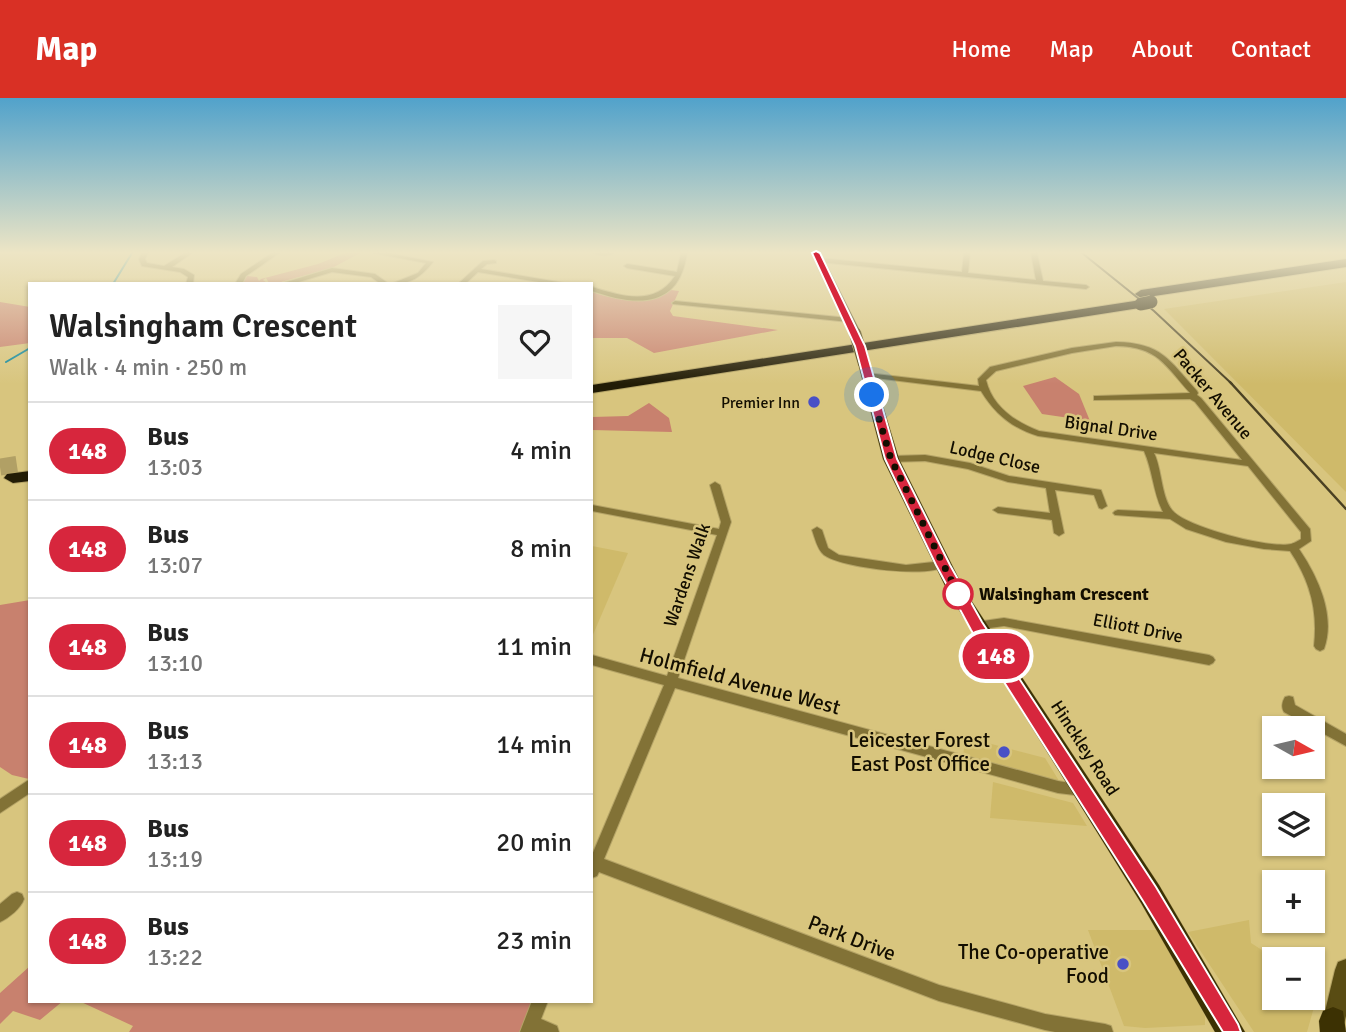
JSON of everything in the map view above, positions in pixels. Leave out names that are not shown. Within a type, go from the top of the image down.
[{"type":"highway","points":[[593,378],[1153,297]]},
{"type":"highway","points":[[593,389],[1157,297]]},
{"type":"main road","name":"Hinckley Road","points":[[838,297],[850,322],[866,369],[891,459],[943,565],[976,626],[1150,894],[1231,1032]]},
{"type":"main road","points":[[1333,1028],[1346,970]]},
{"type":"street","points":[[613,297],[650,297]]},
{"type":"street","points":[[675,303],[850,322]]},
{"type":"street","name":"Packer Avenue","points":[[984,389],[982,379],[993,369],[1114,342],[1139,344],[1160,355],[1194,393],[1192,396],[1306,531],[1306,541],[1293,548]]},
{"type":"street","points":[[866,369],[984,389]]},
{"type":"street","name":"Bignal Drive","points":[[984,389],[1000,412],[1019,427],[1069,439],[1252,464]]},
{"type":"street","points":[[1097,398],[1192,396]]},
{"type":"street","points":[[1148,450],[1156,463],[1166,510],[1171,516],[1197,531],[1293,548],[1314,580],[1319,595],[1323,628],[1320,646]]},
{"type":"street","name":"Lodge Close","points":[[891,459],[944,461],[983,469],[1008,479],[1098,492],[1102,506]]},
{"type":"street","name":"Wardens Walk","points":[[593,865],[671,682],[723,533],[726,522],[715,485]]},
{"type":"street","name":"Lodge Close","points":[[1050,486],[1059,533]]},
{"type":"street","points":[[593,508],[723,533]]},
{"type":"street","points":[[998,510],[1056,517]]},
{"type":"street","points":[[1118,513],[1171,516]]},
{"type":"street","points":[[817,530],[824,550],[836,558],[906,569],[943,565]]},
{"type":"street","name":"Elliott Drive","points":[[976,626],[1004,622],[1209,660]]},
{"type":"street","name":"Holmfield Avenue West","points":[[593,660],[1058,787],[1083,789]]},
{"type":"street","points":[[1289,701],[1288,708],[1346,740]]},
{"type":"street","points":[[0,807],[28,786]]},
{"type":"street","name":"Park Drive","points":[[593,865],[939,993],[1045,1021],[1105,1032]]},
{"type":"street","points":[[0,914],[17,899]]},
{"type":"street","points":[[539,1003],[530,1027],[551,1032]]},
{"type":"shaded area","points":[[593,297],[632,300],[676,297],[670,311],[673,316],[778,330],[654,353],[627,338],[593,338]]},
{"type":"shaded area","points":[[1248,297],[1346,297],[1346,492],[1164,309]]},
{"type":"shaded area","points":[[0,302],[28,307],[28,343],[0,347]]},
{"type":"shaded area","points":[[1055,377],[1079,394],[1090,421],[1042,414],[1023,386]]},
{"type":"shaded area","points":[[649,403],[669,418],[672,432],[593,430],[593,417],[628,416]]},
{"type":"shaded area","points":[[593,546],[628,553],[593,635]]},
{"type":"shaded area","points":[[28,600],[28,779],[12,775],[0,767],[0,605]]},
{"type":"shaded area","points":[[965,737],[1045,758],[1061,784],[963,758]]},
{"type":"shaded area","points":[[993,782],[1073,803],[1087,826],[990,818]]},
{"type":"shaded area","points":[[1249,920],[1251,943],[1262,950],[1262,1010],[1313,1010],[1307,1032],[1254,1032],[1188,932]]},
{"type":"shaded area","points":[[1088,930],[1160,930],[1205,1016],[1205,1025],[1145,1028],[1124,1026]]},
{"type":"shaded area","points":[[28,968],[28,1003],[61,1003],[40,1020],[13,1011],[0,1024],[0,993]]},
{"type":"shaded area","points":[[83,1003],[539,1003],[528,1032],[129,1032],[133,1026]]},
{"type":"waterway","points":[[6,362],[28,349]]},
{"type":"tunnel","points":[[0,467],[20,464]]},
{"type":"railway","points":[[1136,297],[1231,383]]},
{"type":"railway","points":[[1231,383],[1346,509]]},
{"type":"bus line","name":"148","points":[[837,297],[860,346],[891,459],[943,565],[976,626],[1150,894],[1231,1032]]},
{"type":"place","name":"Premier Inn","points":[[814,402]]},
{"type":"place","name":"Walsingham Crescent","points":[[958,594]]},
{"type":"place","name":"Leicester Forest East Post Office","points":[[1004,752]]},
{"type":"place","name":"The Co-operative Food","points":[[1123,964]]},
{"type":"route","points":[[872,395],[891,459],[958,594]]}]
